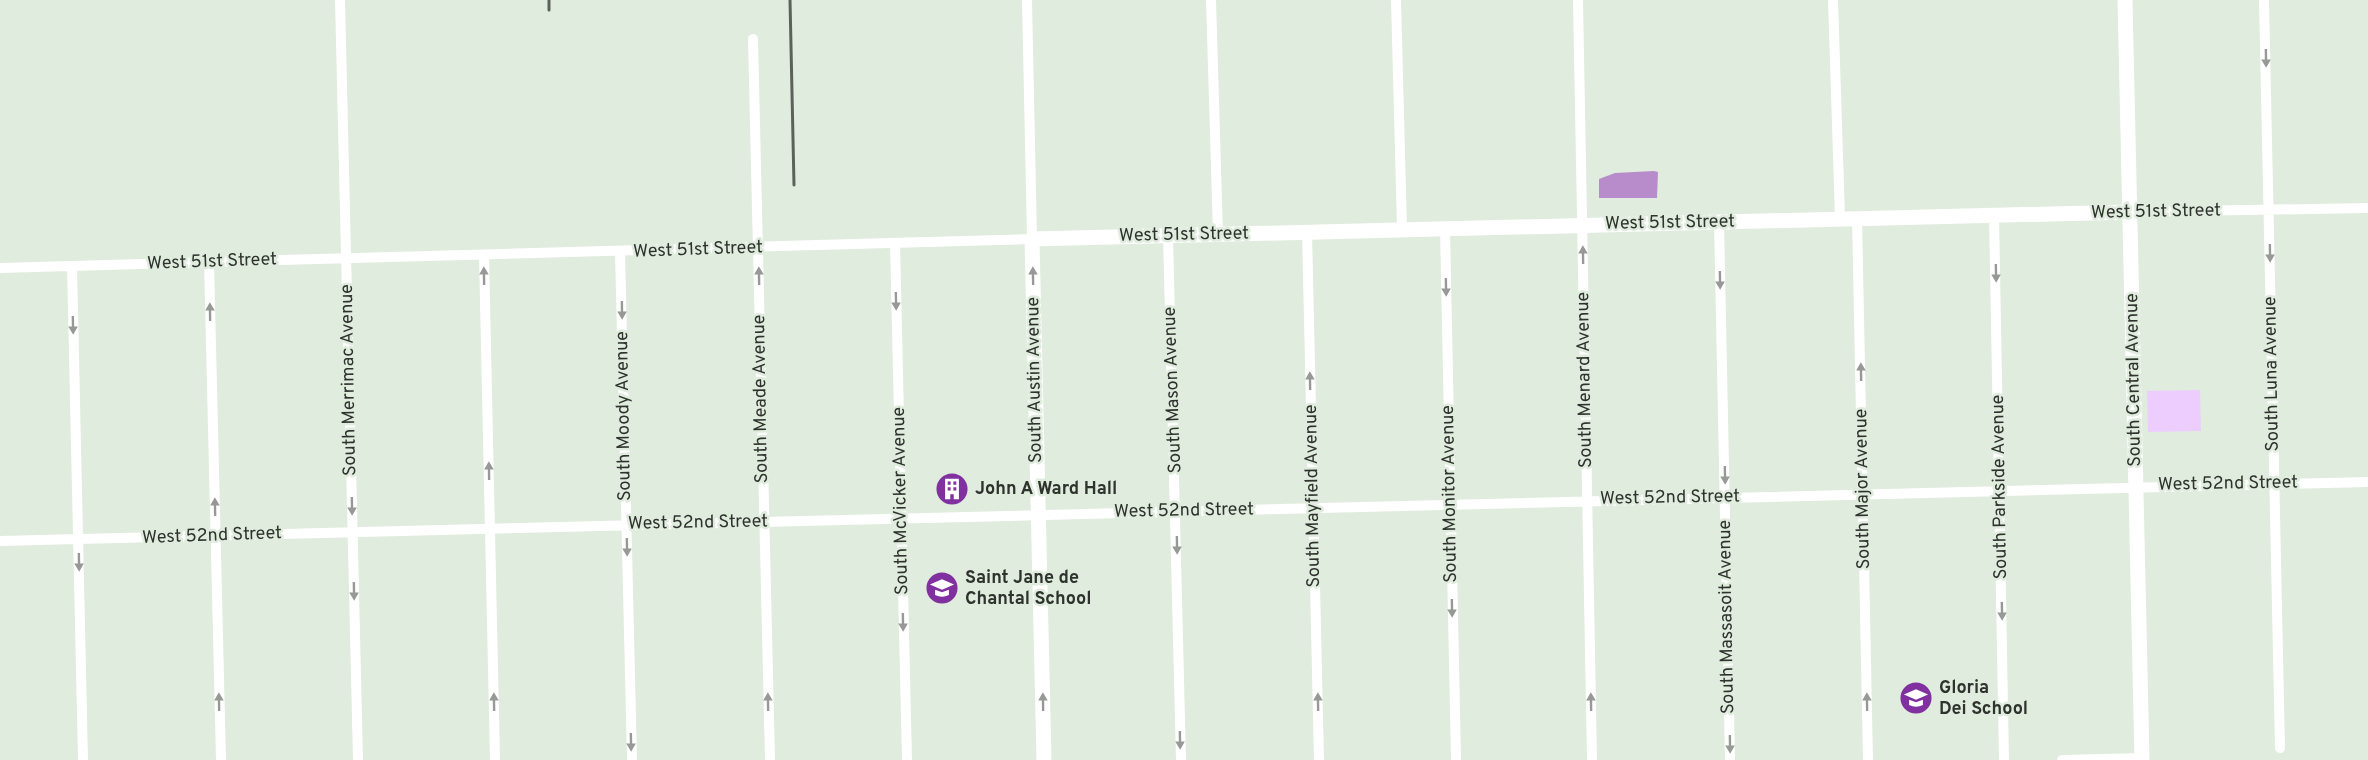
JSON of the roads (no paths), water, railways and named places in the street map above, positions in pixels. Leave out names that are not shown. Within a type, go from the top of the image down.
[{"type":"street","name":"South Merrimac Avenue","points":[[340,0],[358,760]]},
{"type":"street","name":"South Austin Avenue","points":[[1027,0],[1044,760]]},
{"type":"street","points":[[1211,0],[1218,234]]},
{"type":"street","points":[[1396,0],[1402,229]]},
{"type":"street","name":"South Menard Avenue","points":[[1578,0],[1592,760]]},
{"type":"street","points":[[1833,0],[1839,218]]},
{"type":"street","name":"South Central Avenue","points":[[2125,0],[2142,759]]},
{"type":"street","name":"South Luna Avenue","points":[[2264,0],[2280,748]]},
{"type":"street","name":"South Meade Avenue","points":[[753,39],[770,760]]},
{"type":"street","name":"West 51st Street","points":[[0,268],[758,248],[1032,238],[1839,218],[2368,208]]},
{"type":"street","name":"South Parkside Avenue","points":[[1994,215],[2001,490],[2004,760]]},
{"type":"street","name":"South Major Avenue","points":[[1857,218],[1868,760]]},
{"type":"street","name":"South Massasoit Avenue","points":[[1719,221],[1730,760]]},
{"type":"street","name":"South Monitor Avenue","points":[[1445,228],[1456,760]]},
{"type":"street","name":"South Mayfield Avenue","points":[[1307,232],[1319,760]]},
{"type":"street","name":"South Mason Avenue","points":[[1168,235],[1180,760]]},
{"type":"street","name":"South McVicker Avenue","points":[[895,243],[907,760]]},
{"type":"street","name":"South Moody Avenue","points":[[620,252],[632,760]]},
{"type":"street","points":[[484,255],[495,760]]},
{"type":"street","points":[[209,262],[221,760]]},
{"type":"street","points":[[72,266],[83,760]]},
{"type":"street","name":"West 52nd Street","points":[[0,541],[2368,482]]},
{"type":"street","points":[[2062,760],[2142,759]]},
{"type":"railway","points":[[549,0],[549,10]]},
{"type":"railway","points":[[790,0],[794,185]]},
{"type":"place","name":"John A Ward Hall","points":[[952,489]]},
{"type":"place","name":"Saint Jane de Chantal School","points":[[942,588]]},
{"type":"place","name":"Gloria Dei School","points":[[1916,698]]}]
